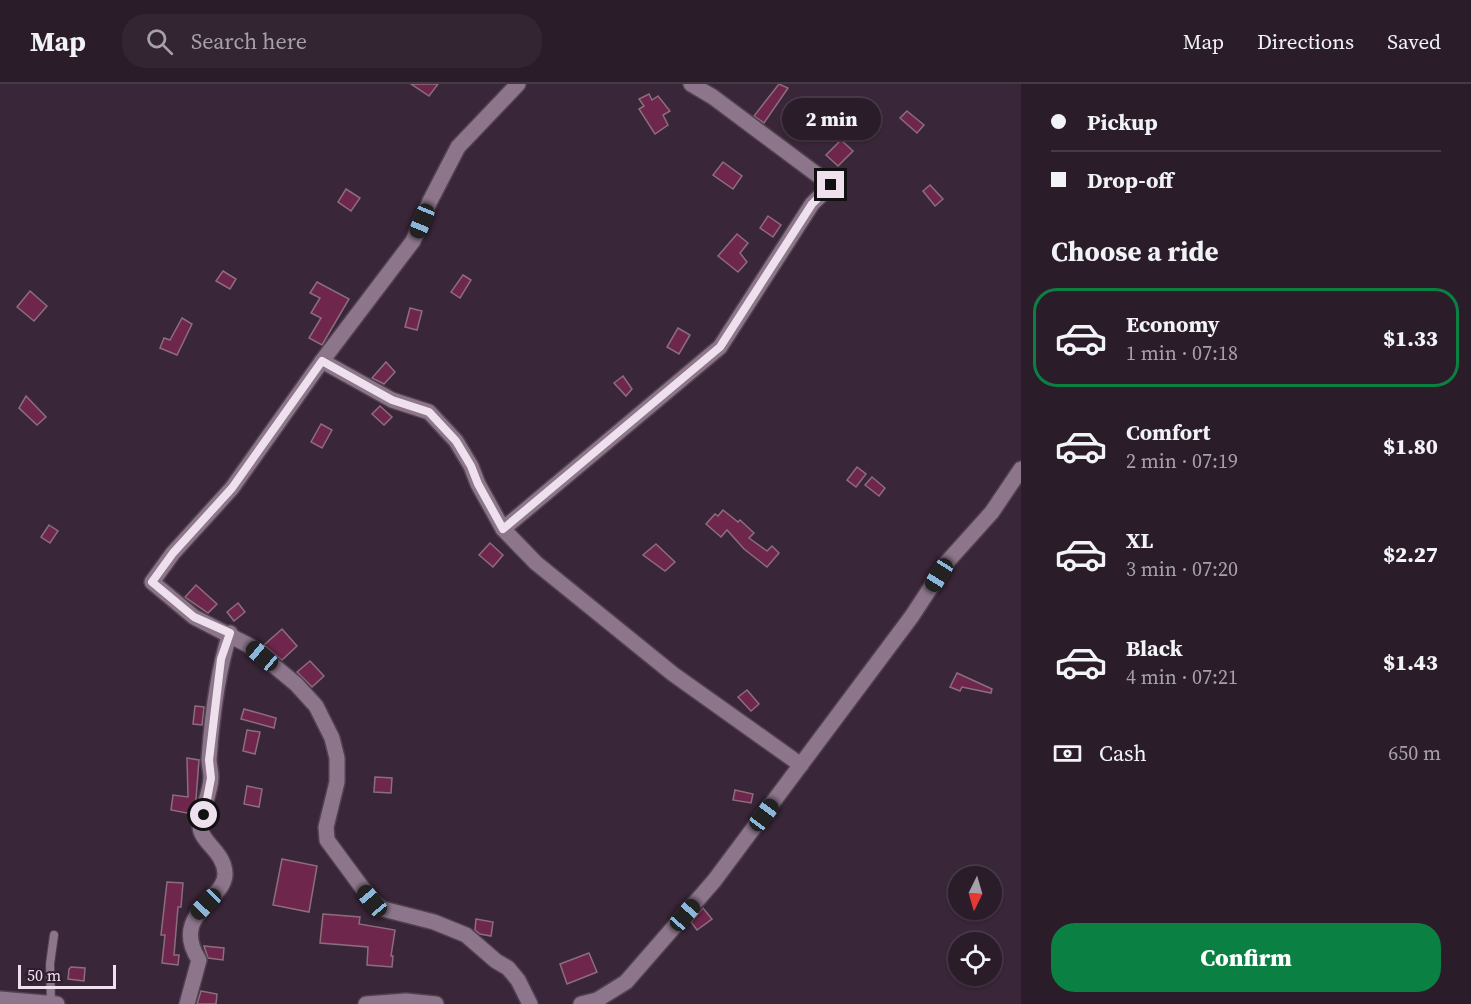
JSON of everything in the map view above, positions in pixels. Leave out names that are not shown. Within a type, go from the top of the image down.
[{"type":"street","points":[[518,84],[458,147],[430,201],[413,241],[322,361],[232,488],[173,553],[152,582],[194,617],[230,633],[250,646],[306,694],[316,706],[332,738],[338,758],[335,792],[326,827],[327,840],[372,901],[383,909],[434,922],[479,944],[513,974],[530,1004]]},
{"type":"street","points":[[503,529],[720,347],[812,204],[831,185],[713,97],[691,84]]},
{"type":"street","points":[[322,361],[392,400],[429,412],[456,441],[503,529],[536,563],[673,674],[801,765]]},
{"type":"street","points":[[581,1004],[597,1000],[626,982],[714,881],[912,616],[948,561],[992,512],[1021,469]]},
{"type":"street","points":[[187,1004],[187,996],[199,960],[195,953],[192,934],[195,915],[223,886],[226,875],[222,860],[215,849],[203,838],[200,826],[211,778],[209,760],[221,659],[230,633]]},
{"type":"street","points":[[0,999],[54,1003]]},
{"type":"street","points":[[366,1004],[406,1001],[436,1004]]},
{"type":"lane","points":[[54,935],[50,964],[54,1003]]},
{"type":"building","points":[[411,84],[438,84],[429,96]]},
{"type":"building","points":[[779,84],[788,88],[764,123],[754,116]]},
{"type":"building","points":[[649,94],[652,100],[658,96],[670,111],[663,115],[668,125],[655,134],[639,109],[644,106],[639,99]]},
{"type":"building","points":[[867,104],[879,118],[863,133],[854,124],[862,117],[857,113]]},
{"type":"building","points":[[907,111],[924,125],[917,133],[900,118]]},
{"type":"building","points":[[841,140],[853,151],[838,166],[826,155]]},
{"type":"building","points":[[723,162],[742,176],[733,189],[713,175]]},
{"type":"building","points":[[930,185],[943,199],[935,206],[923,191]]},
{"type":"building","points":[[346,189],[360,198],[351,211],[338,202]]},
{"type":"building","points":[[768,216],[781,225],[773,237],[760,228]]},
{"type":"building","points":[[737,234],[748,243],[740,253],[747,262],[738,272],[718,256]]},
{"type":"building","points":[[223,271],[236,279],[230,289],[216,281]]},
{"type":"building","points":[[463,275],[471,280],[460,298],[451,292]]},
{"type":"building","points":[[317,282],[349,299],[322,345],[309,338],[321,318],[311,313],[320,298],[310,293]]},
{"type":"building","points":[[30,291],[47,306],[34,321],[17,307]]},
{"type":"building","points":[[410,308],[422,311],[417,330],[405,327]]},
{"type":"building","points":[[182,318],[192,324],[177,355],[160,348],[164,338],[170,340]]},
{"type":"building","points":[[678,328],[690,335],[679,354],[667,347]]},
{"type":"building","points":[[386,362],[395,372],[384,384],[372,378]]},
{"type":"building","points":[[623,376],[632,389],[626,396],[614,383]]},
{"type":"building","points":[[26,396],[46,417],[37,425],[19,408]]},
{"type":"building","points":[[380,406],[392,417],[384,425],[372,414]]},
{"type":"building","points":[[321,424],[332,430],[322,448],[311,442]]},
{"type":"building","points":[[857,467],[866,474],[856,487],[847,480]]},
{"type":"building","points":[[872,477],[885,488],[879,496],[865,485]]},
{"type":"building","points":[[723,510],[738,522],[740,520],[754,533],[749,538],[767,551],[772,546],[779,553],[767,567],[744,549],[727,530],[721,537],[706,524],[715,514],[718,516]]},
{"type":"building","points":[[49,525],[58,531],[50,543],[41,537]]},
{"type":"building","points":[[490,543],[503,555],[493,567],[479,555]]},
{"type":"building","points":[[656,544],[675,562],[665,571],[643,555]]},
{"type":"building","points":[[196,585],[217,604],[208,613],[185,597]]},
{"type":"building","points":[[238,603],[245,612],[234,621],[227,612]]},
{"type":"building","points":[[282,629],[297,646],[282,660],[264,645]]},
{"type":"building","points":[[310,661],[324,676],[312,687],[297,672]]},
{"type":"building","points":[[957,673],[992,689],[991,693],[962,687],[960,691],[950,687]]},
{"type":"building","points":[[747,690],[759,704],[751,711],[738,697]]},
{"type":"building","points":[[195,706],[204,707],[202,725],[193,724]]},
{"type":"building","points":[[244,709],[276,718],[274,728],[241,719]]},
{"type":"building","points":[[247,730],[260,732],[255,754],[243,751]]},
{"type":"building","points":[[187,758],[199,760],[196,799],[192,814],[171,810],[173,795],[188,797]]},
{"type":"building","points":[[375,777],[392,778],[391,793],[374,792]]},
{"type":"building","points":[[247,786],[262,789],[259,807],[244,804]]},
{"type":"building","points":[[735,790],[753,794],[751,803],[733,800]]},
{"type":"building","points":[[282,859],[317,866],[309,912],[273,905]]},
{"type":"building","points":[[167,882],[183,883],[181,907],[178,907],[174,955],[179,955],[178,965],[162,963],[165,935],[161,935]]},
{"type":"building","points":[[703,908],[712,919],[697,930],[691,922]]},
{"type":"building","points":[[323,914],[360,917],[359,924],[395,930],[391,956],[393,956],[392,967],[367,965],[368,947],[320,943]]},
{"type":"building","points":[[476,919],[493,922],[491,936],[480,934],[475,930]]},
{"type":"building","points":[[204,946],[224,948],[223,960],[208,958]]},
{"type":"building","points":[[589,953],[597,972],[567,984],[560,964]]},
{"type":"building","points":[[71,967],[85,968],[84,981],[68,979]]},
{"type":"building","points":[[201,991],[217,994],[216,1004],[197,1004]]},
{"type":"route","points":[[204,815],[210,788],[209,760],[221,659],[230,633],[209,626],[194,617],[152,582],[173,553],[232,488],[322,361],[392,400],[429,412],[456,441],[503,529],[720,347],[812,204],[831,185]]}]
